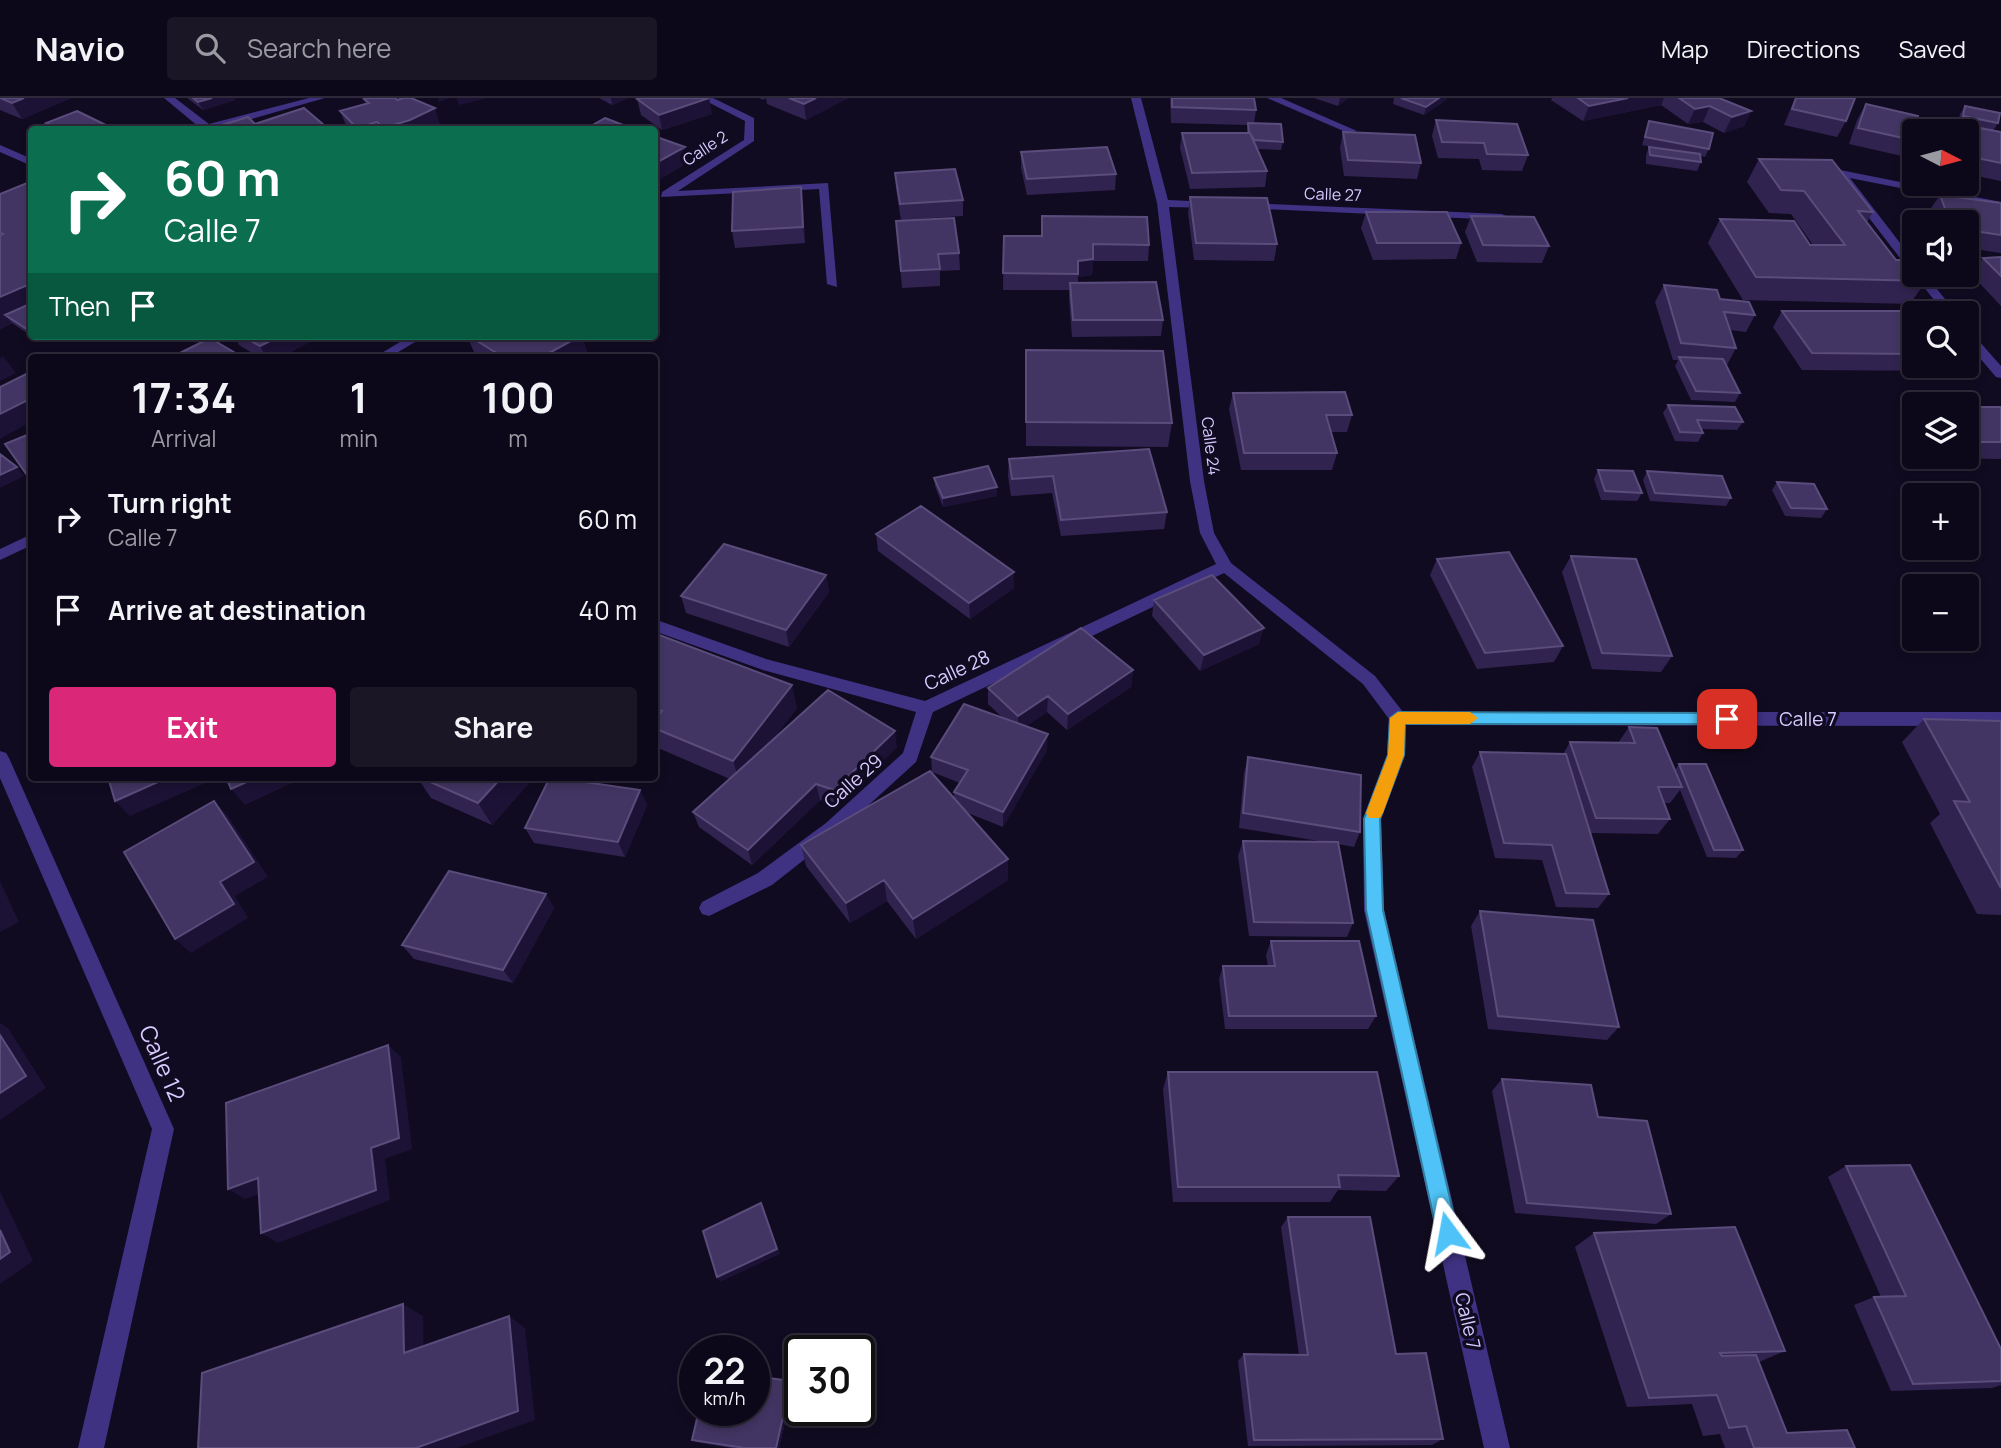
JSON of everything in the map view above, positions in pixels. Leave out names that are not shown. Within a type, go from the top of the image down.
[{"type":"street","points":[[169,98],[200,126]]},
{"type":"street","points":[[210,126],[320,98]]},
{"type":"street","name":"Calle 2","points":[[660,198],[749,141],[750,120],[705,98]]},
{"type":"street","name":"Calle 24","points":[[1136,98],[1163,203],[1197,481],[1207,533],[1225,566],[1369,680],[1398,718]]},
{"type":"street","points":[[1272,98],[1352,131]]},
{"type":"street","points":[[0,148],[28,161]]},
{"type":"street","points":[[1902,253],[1840,173],[2001,205]]},
{"type":"street","points":[[660,198],[824,185],[833,284]]},
{"type":"street","name":"Calle 27","points":[[1163,203],[1503,217]]},
{"type":"street","points":[[1929,287],[1941,301]]},
{"type":"street","points":[[386,354],[412,340]]},
{"type":"street","points":[[1979,349],[2001,374]]},
{"type":"street","points":[[0,555],[28,541]]},
{"type":"street","name":"Calle 28","points":[[658,626],[763,664],[926,708],[1225,566]]},
{"type":"street","name":"Calle 29","points":[[709,908],[765,879],[832,828],[910,757],[926,708]]},
{"type":"street","name":"Calle 7","points":[[1497,1448],[1374,910],[1372,819],[1396,755],[1398,718],[2001,719]]},
{"type":"street","name":"Calle 12","points":[[0,758],[163,1129],[90,1448]]},
{"type":"building","points":[[0,98],[24,98],[12,103]]},
{"type":"building","points":[[193,98],[212,98],[198,102]]},
{"type":"building","points":[[411,98],[435,108],[390,126],[381,126],[377,122],[355,126],[340,111],[369,103],[364,99]]},
{"type":"building","points":[[709,98],[659,115],[637,99]]},
{"type":"building","points":[[789,98],[816,98],[804,104]]},
{"type":"building","points":[[1172,98],[1254,98],[1256,110],[1172,107]]},
{"type":"building","points":[[1401,98],[1439,98],[1426,107]]},
{"type":"building","points":[[1578,98],[1628,98],[1589,106]]},
{"type":"building","points":[[1679,98],[1719,98],[1751,111],[1732,117],[1710,106],[1695,109]]},
{"type":"building","points":[[1796,98],[1855,98],[1846,121],[1792,109]]},
{"type":"building","points":[[1866,104],[1918,116],[1917,119],[1902,119],[1902,138],[1858,128]]},
{"type":"building","points":[[1965,106],[2000,113],[1998,123],[1963,116]]},
{"type":"building","points":[[304,108],[325,126],[219,126],[248,117],[255,124]]},
{"type":"building","points":[[77,111],[108,126],[52,126],[46,123]]},
{"type":"building","points":[[605,118],[626,126],[591,126]]},
{"type":"building","points":[[1436,120],[1517,124],[1528,155],[1487,154],[1484,143],[1442,142]]},
{"type":"building","points":[[1649,121],[1713,133],[1709,149],[1645,137]]},
{"type":"building","points":[[1248,123],[1281,124],[1283,142],[1254,140],[1249,133]]},
{"type":"building","points":[[1979,128],[2001,132],[2001,163],[1979,158]]},
{"type":"building","points":[[1343,132],[1415,135],[1421,163],[1348,160]]},
{"type":"building","points":[[1182,133],[1250,133],[1267,171],[1192,173]]},
{"type":"building","points":[[658,137],[685,147],[658,162]]},
{"type":"building","points":[[1107,147],[1116,174],[1027,179],[1021,152]]},
{"type":"building","points":[[1649,147],[1700,154],[1701,162],[1650,155]]},
{"type":"building","points":[[1759,159],[1832,160],[1873,212],[1858,211],[1896,260],[1902,260],[1902,280],[1756,277],[1720,219],[1794,221],[1810,245],[1845,245],[1804,191],[1781,190]]},
{"type":"building","points":[[955,169],[963,200],[900,204],[895,173]]},
{"type":"building","points":[[28,183],[28,285],[0,297],[0,236],[3,234],[0,233],[0,194]]},
{"type":"building","points":[[801,187],[803,227],[732,231],[733,192]]},
{"type":"building","points":[[1940,196],[2001,203],[2001,235],[1979,232],[1979,210],[1946,210]]},
{"type":"building","points":[[1190,197],[1267,198],[1277,244],[1196,243]]},
{"type":"building","points":[[1366,212],[1447,212],[1461,243],[1377,243]]},
{"type":"building","points":[[1042,216],[1147,217],[1149,245],[1093,244],[1093,259],[1078,261],[1078,274],[1003,273],[1004,236],[1042,236]]},
{"type":"building","points":[[1471,216],[1534,217],[1549,246],[1483,245]]},
{"type":"building","points":[[954,218],[959,253],[938,254],[940,269],[901,271],[896,221]]},
{"type":"building","points":[[2001,257],[2001,276],[1983,258]]},
{"type":"building","points":[[1156,282],[1163,320],[1073,320],[1070,283]]},
{"type":"building","points":[[1664,285],[1717,290],[1720,299],[1749,302],[1755,315],[1724,312],[1736,348],[1681,343]]},
{"type":"building","points":[[28,305],[28,330],[5,315]]},
{"type":"building","points":[[1782,311],[1902,311],[1902,354],[1812,353]]},
{"type":"building","points":[[206,340],[213,340],[237,354],[178,354]]},
{"type":"building","points":[[249,340],[272,340],[260,346]]},
{"type":"building","points":[[475,340],[573,340],[547,354],[498,354]]},
{"type":"building","points":[[1026,350],[1163,351],[1172,423],[1026,422]]},
{"type":"building","points":[[1679,357],[1723,359],[1740,393],[1696,391]]},
{"type":"building","points":[[28,373],[28,400],[0,414],[0,387]]},
{"type":"building","points":[[1345,392],[1352,415],[1326,415],[1337,453],[1244,453],[1233,393]]},
{"type":"building","points":[[1668,405],[1735,407],[1743,422],[1697,420],[1703,433],[1680,432]]},
{"type":"building","points":[[1979,407],[2001,407],[2001,442],[1979,442]]},
{"type":"building","points":[[28,435],[28,476],[5,444]]},
{"type":"building","points":[[1149,449],[1167,512],[1061,520],[1053,476],[1012,479],[1009,459]]},
{"type":"building","points":[[0,454],[17,467],[0,475]]},
{"type":"building","points":[[988,466],[997,487],[943,498],[934,478]]},
{"type":"building","points":[[1598,470],[1633,471],[1642,493],[1605,491]]},
{"type":"building","points":[[1647,471],[1722,476],[1731,498],[1655,493]]},
{"type":"building","points":[[1777,482],[1814,484],[1827,509],[1791,508]]},
{"type":"building","points":[[921,506],[1014,572],[969,603],[876,534]]},
{"type":"building","points":[[724,544],[826,575],[786,630],[681,596]]},
{"type":"building","points":[[1509,552],[1563,646],[1485,653],[1437,559]]},
{"type":"building","points":[[1571,556],[1636,559],[1672,656],[1602,653]]},
{"type":"building","points":[[1212,575],[1264,628],[1204,655],[1154,600]]},
{"type":"building","points":[[1081,628],[1133,670],[1068,714],[1048,696],[1018,716],[988,688]]},
{"type":"building","points":[[658,635],[792,685],[733,761],[658,730],[658,716],[662,711],[658,710]]},
{"type":"building","points":[[828,690],[895,731],[834,790],[816,784],[748,850],[693,812]]},
{"type":"building","points":[[964,704],[1048,734],[1003,812],[954,792],[968,770],[931,757]]},
{"type":"building","points":[[1924,719],[2001,721],[2001,888],[1954,801],[1970,802]]},
{"type":"building","points":[[1629,727],[1657,728],[1682,787],[1658,787],[1670,819],[1596,818],[1570,742],[1635,743]]},
{"type":"building","points":[[1480,752],[1566,754],[1609,894],[1566,893],[1552,845],[1504,843]]},
{"type":"building","points":[[1248,757],[1361,775],[1360,832],[1243,813]]},
{"type":"building","points":[[1679,764],[1706,764],[1743,850],[1714,850]]},
{"type":"building","points":[[930,771],[1008,859],[913,919],[884,880],[846,903],[801,845]]},
{"type":"building","points":[[109,781],[160,781],[115,801]]},
{"type":"building","points":[[228,781],[249,781],[231,789]]},
{"type":"building","points":[[428,781],[498,781],[478,803]]},
{"type":"building","points":[[548,781],[578,781],[640,790],[618,842],[525,828]]},
{"type":"building","points":[[214,801],[254,862],[220,882],[234,904],[175,939],[124,852]]},
{"type":"building","points":[[1243,841],[1338,842],[1353,923],[1254,922]]},
{"type":"building","points":[[449,871],[546,894],[503,970],[402,945]]},
{"type":"building","points":[[1480,911],[1593,920],[1619,1027],[1498,1016]]},
{"type":"building","points":[[1271,941],[1359,941],[1376,1016],[1229,1016],[1223,966],[1275,966]]},
{"type":"building","points":[[0,1035],[26,1076],[0,1093]]},
{"type":"building","points":[[388,1045],[399,1138],[371,1148],[376,1190],[261,1233],[258,1178],[228,1189],[226,1103]]},
{"type":"building","points":[[1168,1072],[1377,1072],[1399,1176],[1338,1175],[1340,1187],[1178,1187]]},
{"type":"building","points":[[1502,1079],[1591,1085],[1598,1117],[1647,1121],[1671,1214],[1527,1203]]},
{"type":"building","points":[[1910,1165],[2001,1349],[2001,1381],[1913,1384],[1874,1297],[1906,1296],[1846,1166]]},
{"type":"building","points":[[761,1203],[777,1249],[717,1277],[703,1231]]},
{"type":"building","points":[[1288,1217],[1370,1217],[1396,1354],[1426,1353],[1443,1439],[1254,1440],[1244,1354],[1308,1355]]},
{"type":"building","points":[[1735,1227],[1785,1351],[1720,1353],[1722,1356],[1756,1355],[1787,1433],[1847,1430],[1855,1448],[1754,1448],[1746,1426],[1729,1428],[1717,1395],[1649,1398],[1594,1233]]},
{"type":"building","points":[[0,1230],[10,1252],[0,1259]]},
{"type":"building","points":[[403,1304],[404,1353],[509,1316],[518,1411],[416,1448],[198,1448],[202,1373]]},
{"type":"building","points":[[770,1378],[784,1380],[784,1412],[776,1448],[745,1448],[692,1440],[695,1426],[770,1426]]},
{"type":"slow traffic","points":[[1374,813],[1396,755],[1398,718],[1470,718]]},
{"type":"route","points":[[1448,1233],[1374,910],[1372,819],[1396,755],[1398,718],[1727,719]]}]
